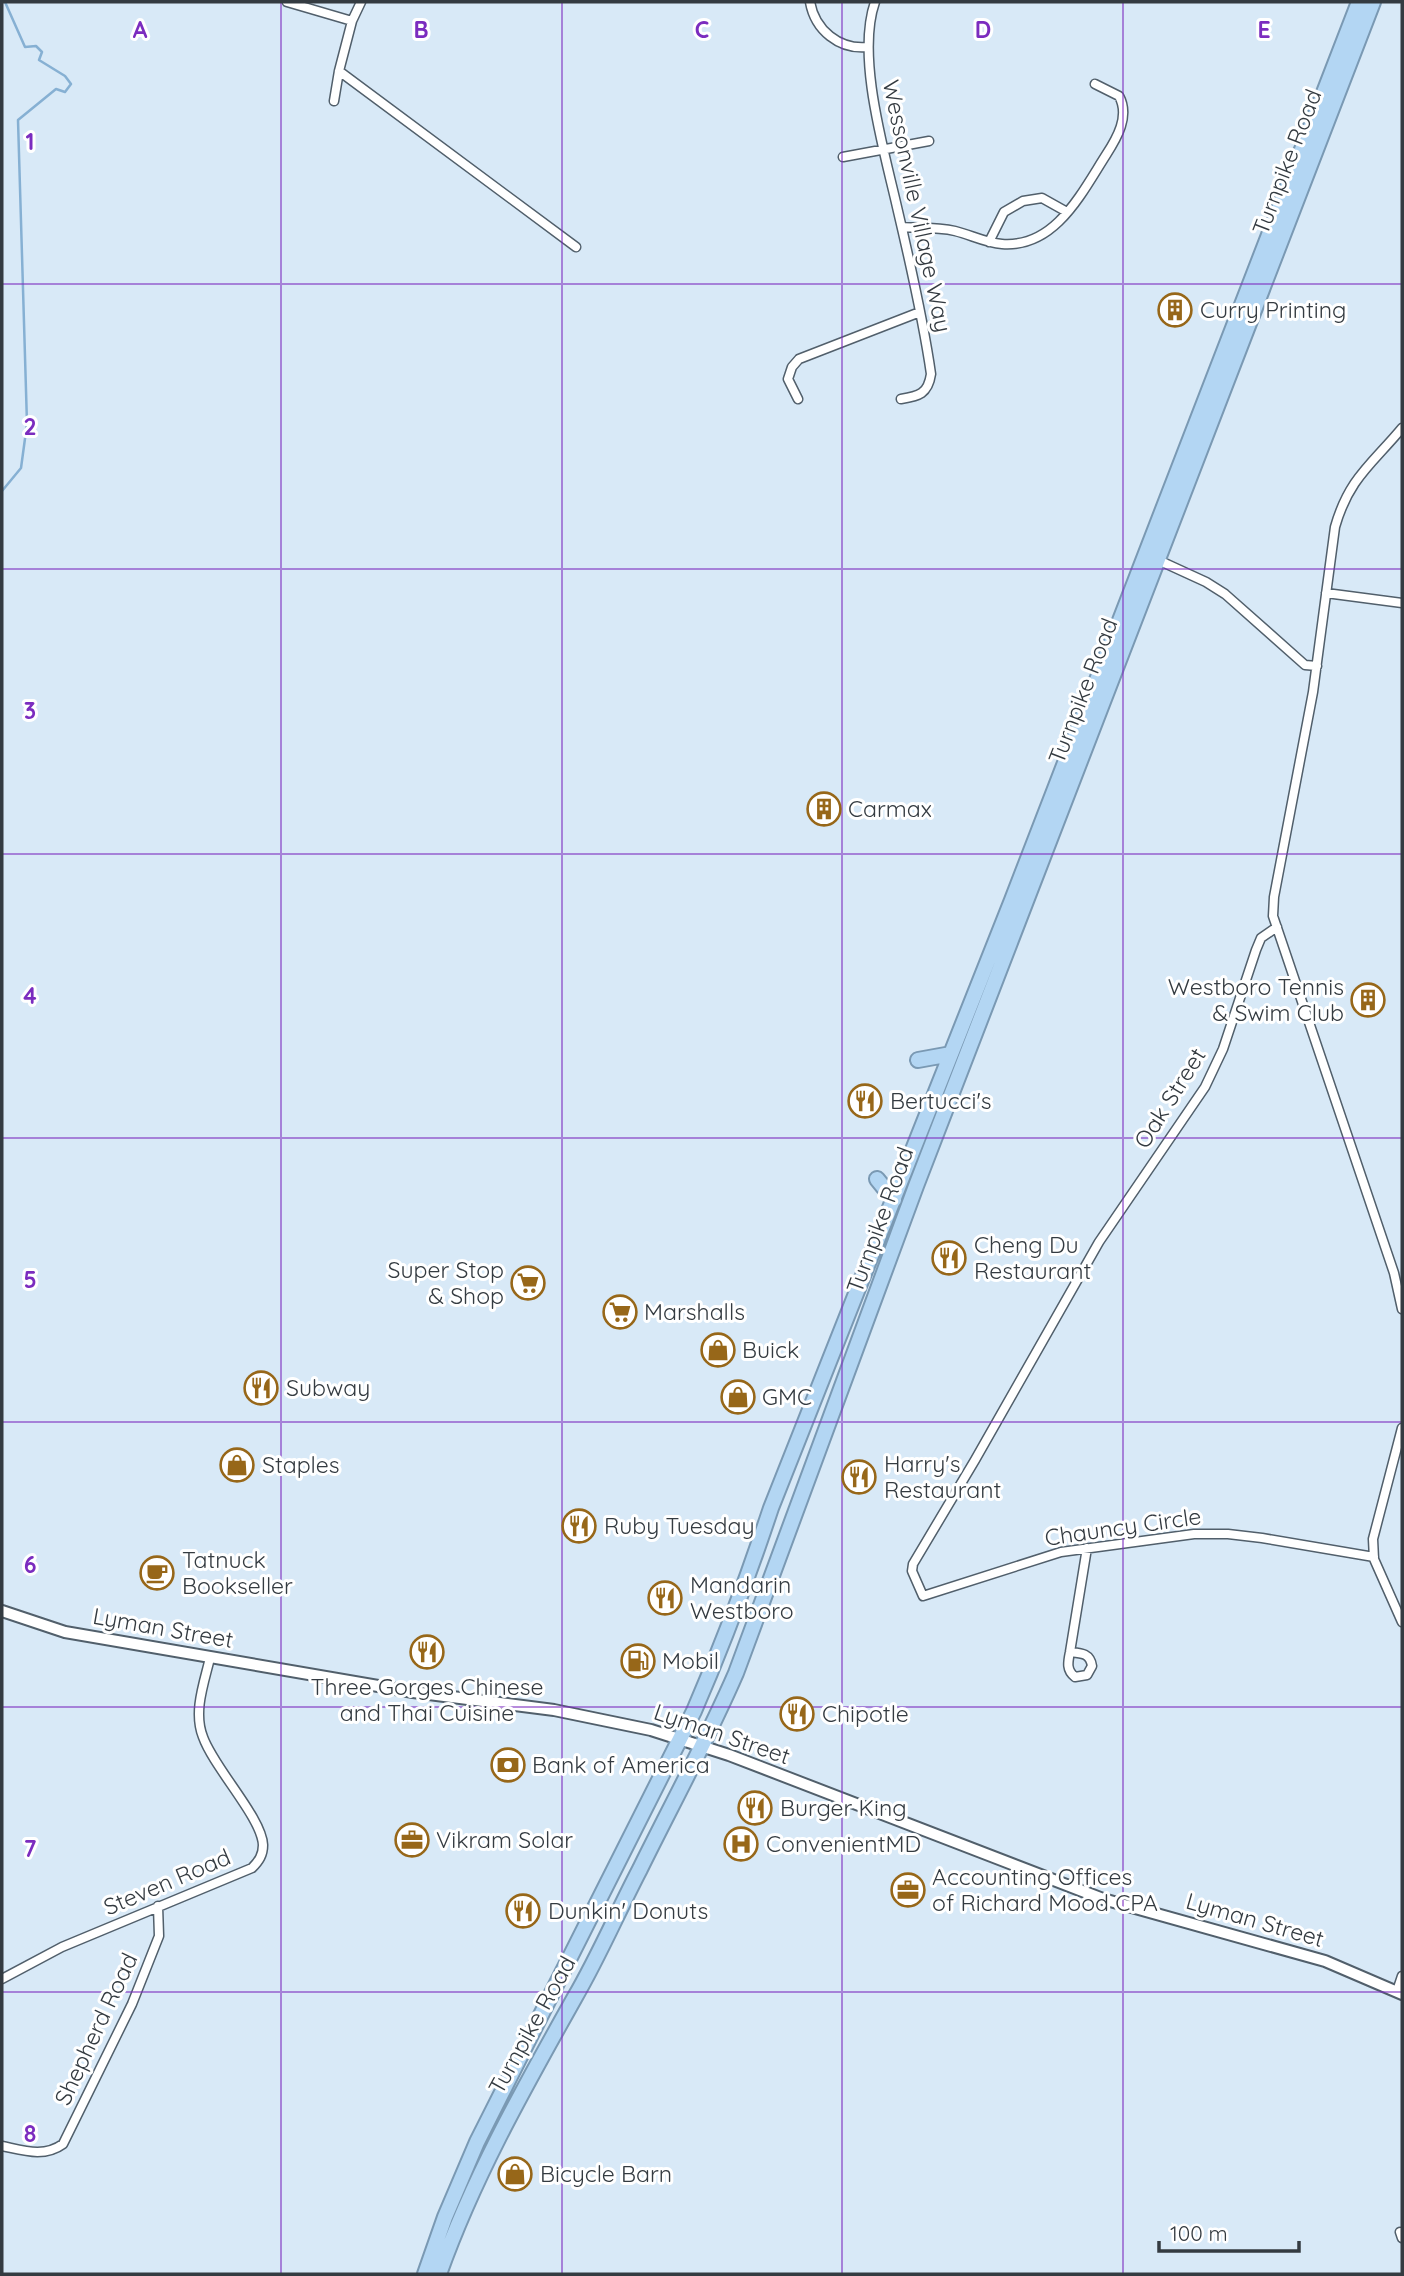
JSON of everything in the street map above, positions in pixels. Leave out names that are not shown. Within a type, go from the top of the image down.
[{"type":"highway","name":"Turnpike Road","points":[[425,2274],[445,2217],[477,2142],[680,1739],[719,1652],[771,1508],[894,1200],[1359,2]]},
{"type":"highway","name":"Turnpike Road","points":[[439,2274],[468,2199],[502,2127],[581,1986],[716,1719],[762,1604],[916,1186],[1373,2]]},
{"type":"highway","points":[[918,1060],[951,1054]]},
{"type":"highway","points":[[877,1179],[894,1200]]},
{"type":"street","points":[[288,2],[352,21]]},
{"type":"street","points":[[334,101],[352,21],[362,2]]},
{"type":"street","points":[[810,2],[817,22],[829,36],[845,46],[867,47]]},
{"type":"street","name":"Wessonville Village Way","points":[[875,2],[867,47],[884,148],[930,365],[930,383],[920,396],[901,399]]},
{"type":"street","points":[[339,71],[576,247]]},
{"type":"street","points":[[902,227],[956,232],[989,242],[1019,244],[1048,232],[1068,212],[1114,141],[1124,113],[1119,96],[1095,84]]},
{"type":"street","points":[[843,157],[929,142]]},
{"type":"street","points":[[989,242],[1004,212],[1023,201],[1042,198],[1068,212]]},
{"type":"street","points":[[798,399],[788,380],[799,359],[920,312]]},
{"type":"street","points":[[1402,428],[1362,471],[1341,506],[1335,527],[1317,666],[1274,897],[1273,916],[1394,1273],[1402,1309]]},
{"type":"street","points":[[1158,560],[1206,582],[1225,594],[1306,665],[1317,666]]},
{"type":"street","points":[[1326,593],[1402,603]]},
{"type":"street","name":"Oak Street","points":[[923,1596],[912,1572],[913,1564],[1099,1242],[1200,1096],[1223,1049],[1261,938],[1277,927]]},
{"type":"street","points":[[1402,1428],[1375,1529],[1374,1557],[1402,1622]]},
{"type":"street","name":"Chauncy Circle","points":[[923,1596],[1044,1557],[1087,1548],[1194,1534],[1228,1534],[1374,1557]]},
{"type":"street","points":[[1070,1652],[1087,1548]]},
{"type":"street","name":"Lyman Street","points":[[2,1611],[65,1632],[413,1692],[592,1716],[702,1745],[1103,1899],[1325,1961],[1399,1993]]},
{"type":"street","name":"Steven Road","points":[[2,1979],[62,1947],[251,1868],[262,1855],[259,1829],[216,1765],[202,1737],[200,1702],[210,1658]]},
{"type":"street","name":"Shepherd Road","points":[[2,2146],[41,2152],[63,2144],[132,2004],[159,1936],[158,1906]]},
{"type":"street","points":[[1399,1993],[1402,1976]]},
{"type":"waterway","points":[[2,491],[21,468],[27,424],[18,120],[56,89],[65,92],[71,84],[65,76],[39,60],[42,52],[36,46],[25,47],[5,2]]},
{"type":"place","name":"Curry Printing","points":[[1175,310]]},
{"type":"place","name":"Carmax","points":[[824,809]]},
{"type":"place","name":"Westboro Tennis & Swim Club","points":[[1368,1000]]},
{"type":"place","name":"Bertucci's","points":[[865,1101]]},
{"type":"place","name":"Cheng Du Restaurant","points":[[949,1258]]},
{"type":"place","name":"Super Stop & Shop","points":[[528,1283]]},
{"type":"place","name":"Marshalls","points":[[620,1312]]},
{"type":"place","name":"Buick","points":[[718,1350]]},
{"type":"place","name":"Subway","points":[[261,1388]]},
{"type":"place","name":"GMC","points":[[738,1397]]},
{"type":"place","name":"Staples","points":[[237,1465]]},
{"type":"place","name":"Harry's Restaurant","points":[[859,1477]]},
{"type":"place","name":"Ruby Tuesday","points":[[579,1526]]},
{"type":"place","name":"Tatnuck Bookseller","points":[[157,1573]]},
{"type":"place","name":"Mandarin Westboro","points":[[665,1598]]},
{"type":"place","name":"Three Gorges Chinese and Thai Cuisine","points":[[427,1652]]},
{"type":"place","name":"Mobil","points":[[638,1661]]},
{"type":"place","name":"Chipotle","points":[[797,1714]]},
{"type":"place","name":"Bank of America","points":[[508,1765]]},
{"type":"place","name":"Burger King","points":[[755,1808]]},
{"type":"place","name":"Vikram Solar","points":[[412,1840]]},
{"type":"place","name":"ConvenientMD","points":[[741,1844]]},
{"type":"place","name":"Accounting Offices of Richard Mood CPA","points":[[908,1890]]},
{"type":"place","name":"Dunkin' Donuts","points":[[523,1911]]},
{"type":"place","name":"Bicycle Barn","points":[[515,2174]]}]
